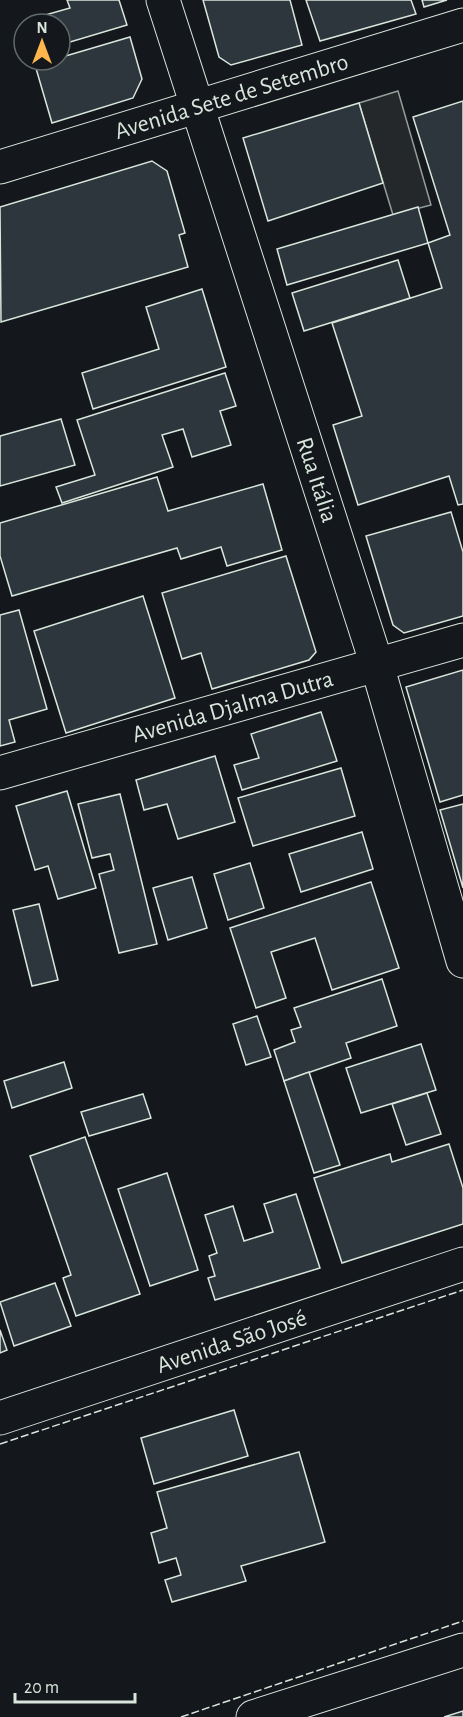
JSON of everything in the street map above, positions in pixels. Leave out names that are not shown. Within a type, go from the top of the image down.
[{"type":"street","name":"Rua Itália","points":[[163,0],[377,665],[463,961]]},
{"type":"street","name":"Avenida Sete de Setembro","points":[[0,167],[463,25]]},
{"type":"street","name":"Avenida Djalma Dutra","points":[[0,773],[463,640]]},
{"type":"street","name":"Avenida São José","points":[[0,1418],[463,1264]]},
{"type":"street","points":[[253,1717],[463,1650]]},
{"type":"shaded area","points":[[398,91],[431,205],[393,215],[359,103]]},
{"type":"building","points":[[67,0],[119,0],[127,25],[72,41],[72,12],[56,12],[70,8]]},
{"type":"building","points":[[203,0],[290,0],[302,45],[231,65],[219,57]]},
{"type":"building","points":[[306,0],[411,0],[416,14],[320,41]]},
{"type":"building","points":[[422,0],[447,0],[424,7]]},
{"type":"building","points":[[130,37],[142,79],[133,98],[52,123],[37,72],[72,72],[72,54]]},
{"type":"building","points":[[463,101],[463,504],[458,505],[449,476],[358,505],[333,425],[362,416],[332,323],[442,288],[428,243],[450,235],[413,117]]},
{"type":"building","points":[[359,103],[383,183],[268,221],[243,138]]},
{"type":"building","points":[[152,161],[167,171],[185,233],[179,235],[188,267],[1,322],[0,207]]},
{"type":"building","points":[[418,207],[428,243],[287,285],[277,249]]},
{"type":"building","points":[[398,260],[410,298],[304,331],[292,293]]},
{"type":"building","points":[[202,289],[226,367],[93,409],[82,373],[159,349],[146,307]]},
{"type":"building","points":[[225,373],[236,406],[220,411],[231,445],[192,457],[183,429],[162,435],[173,467],[62,503],[56,487],[95,475],[77,420]]},
{"type":"building","points":[[61,419],[75,465],[0,486],[0,436]]},
{"type":"building","points":[[157,477],[168,511],[263,484],[282,550],[227,566],[221,547],[181,559],[177,548],[12,596],[0,556],[0,523]]},
{"type":"building","points":[[451,512],[463,552],[463,616],[404,633],[393,625],[366,536]]},
{"type":"building","points":[[286,556],[316,652],[309,660],[212,689],[201,653],[182,659],[162,593]]},
{"type":"building","points":[[143,596],[175,698],[66,733],[34,631]]},
{"type":"building","points":[[19,610],[47,709],[9,720],[15,742],[0,746],[0,615]]},
{"type":"building","points":[[463,670],[463,795],[440,802],[406,687]]},
{"type":"building","points":[[321,712],[337,761],[242,790],[234,765],[259,758],[251,734]]},
{"type":"building","points":[[215,756],[235,822],[178,839],[167,804],[144,810],[136,780]]},
{"type":"building","points":[[341,768],[355,816],[253,846],[238,798]]},
{"type":"building","points":[[67,791],[96,888],[58,899],[48,866],[35,870],[16,806]]},
{"type":"building","points":[[120,794],[157,944],[119,953],[99,874],[114,870],[110,854],[92,858],[78,804]]},
{"type":"building","points":[[463,804],[463,888],[440,810]]},
{"type":"building","points":[[362,832],[373,869],[301,892],[289,854]]},
{"type":"building","points":[[250,863],[264,908],[228,920],[214,874]]},
{"type":"building","points":[[192,877],[207,928],[168,940],[153,888]]},
{"type":"building","points":[[371,882],[399,968],[332,990],[315,938],[271,952],[286,998],[256,1008],[230,928]]},
{"type":"building","points":[[39,904],[58,980],[32,986],[13,910]]},
{"type":"building","points":[[382,979],[397,1026],[346,1043],[351,1058],[284,1081],[274,1050],[295,1042],[291,1030],[301,1027],[294,1008]]},
{"type":"building","points":[[257,1016],[271,1057],[246,1065],[233,1024]]},
{"type":"building","points":[[421,1044],[436,1090],[361,1113],[346,1068]]},
{"type":"building","points":[[64,1062],[72,1088],[12,1108],[4,1081]]},
{"type":"building","points":[[309,1072],[340,1165],[314,1173],[284,1081]]},
{"type":"building","points":[[427,1093],[441,1134],[406,1145],[392,1104]]},
{"type":"building","points":[[143,1094],[151,1118],[89,1136],[81,1112]]},
{"type":"building","points":[[85,1137],[140,1294],[76,1316],[63,1278],[71,1275],[30,1156]]},
{"type":"building","points":[[449,1144],[463,1188],[463,1224],[342,1263],[314,1178],[390,1154],[392,1162]]},
{"type":"building","points":[[167,1173],[198,1270],[150,1286],[118,1189]]},
{"type":"building","points":[[296,1194],[320,1268],[215,1300],[208,1278],[215,1276],[209,1256],[217,1253],[205,1215],[233,1206],[244,1241],[273,1232],[264,1204]]},
{"type":"building","points":[[55,1283],[71,1326],[14,1346],[0,1302]]},
{"type":"building","points":[[0,1330],[7,1350],[0,1353]]},
{"type":"building","points":[[234,1410],[248,1456],[154,1484],[141,1438]]},
{"type":"building","points":[[299,1452],[325,1542],[241,1566],[246,1581],[172,1602],[165,1580],[181,1575],[176,1558],[159,1563],[151,1533],[167,1528],[157,1492]]},
{"type":"building","points":[[463,1711],[463,1717],[444,1717]]},
{"type":"fence","points":[[0,1444],[463,1290]]},
{"type":"fence","points":[[181,1717],[463,1621]]}]
